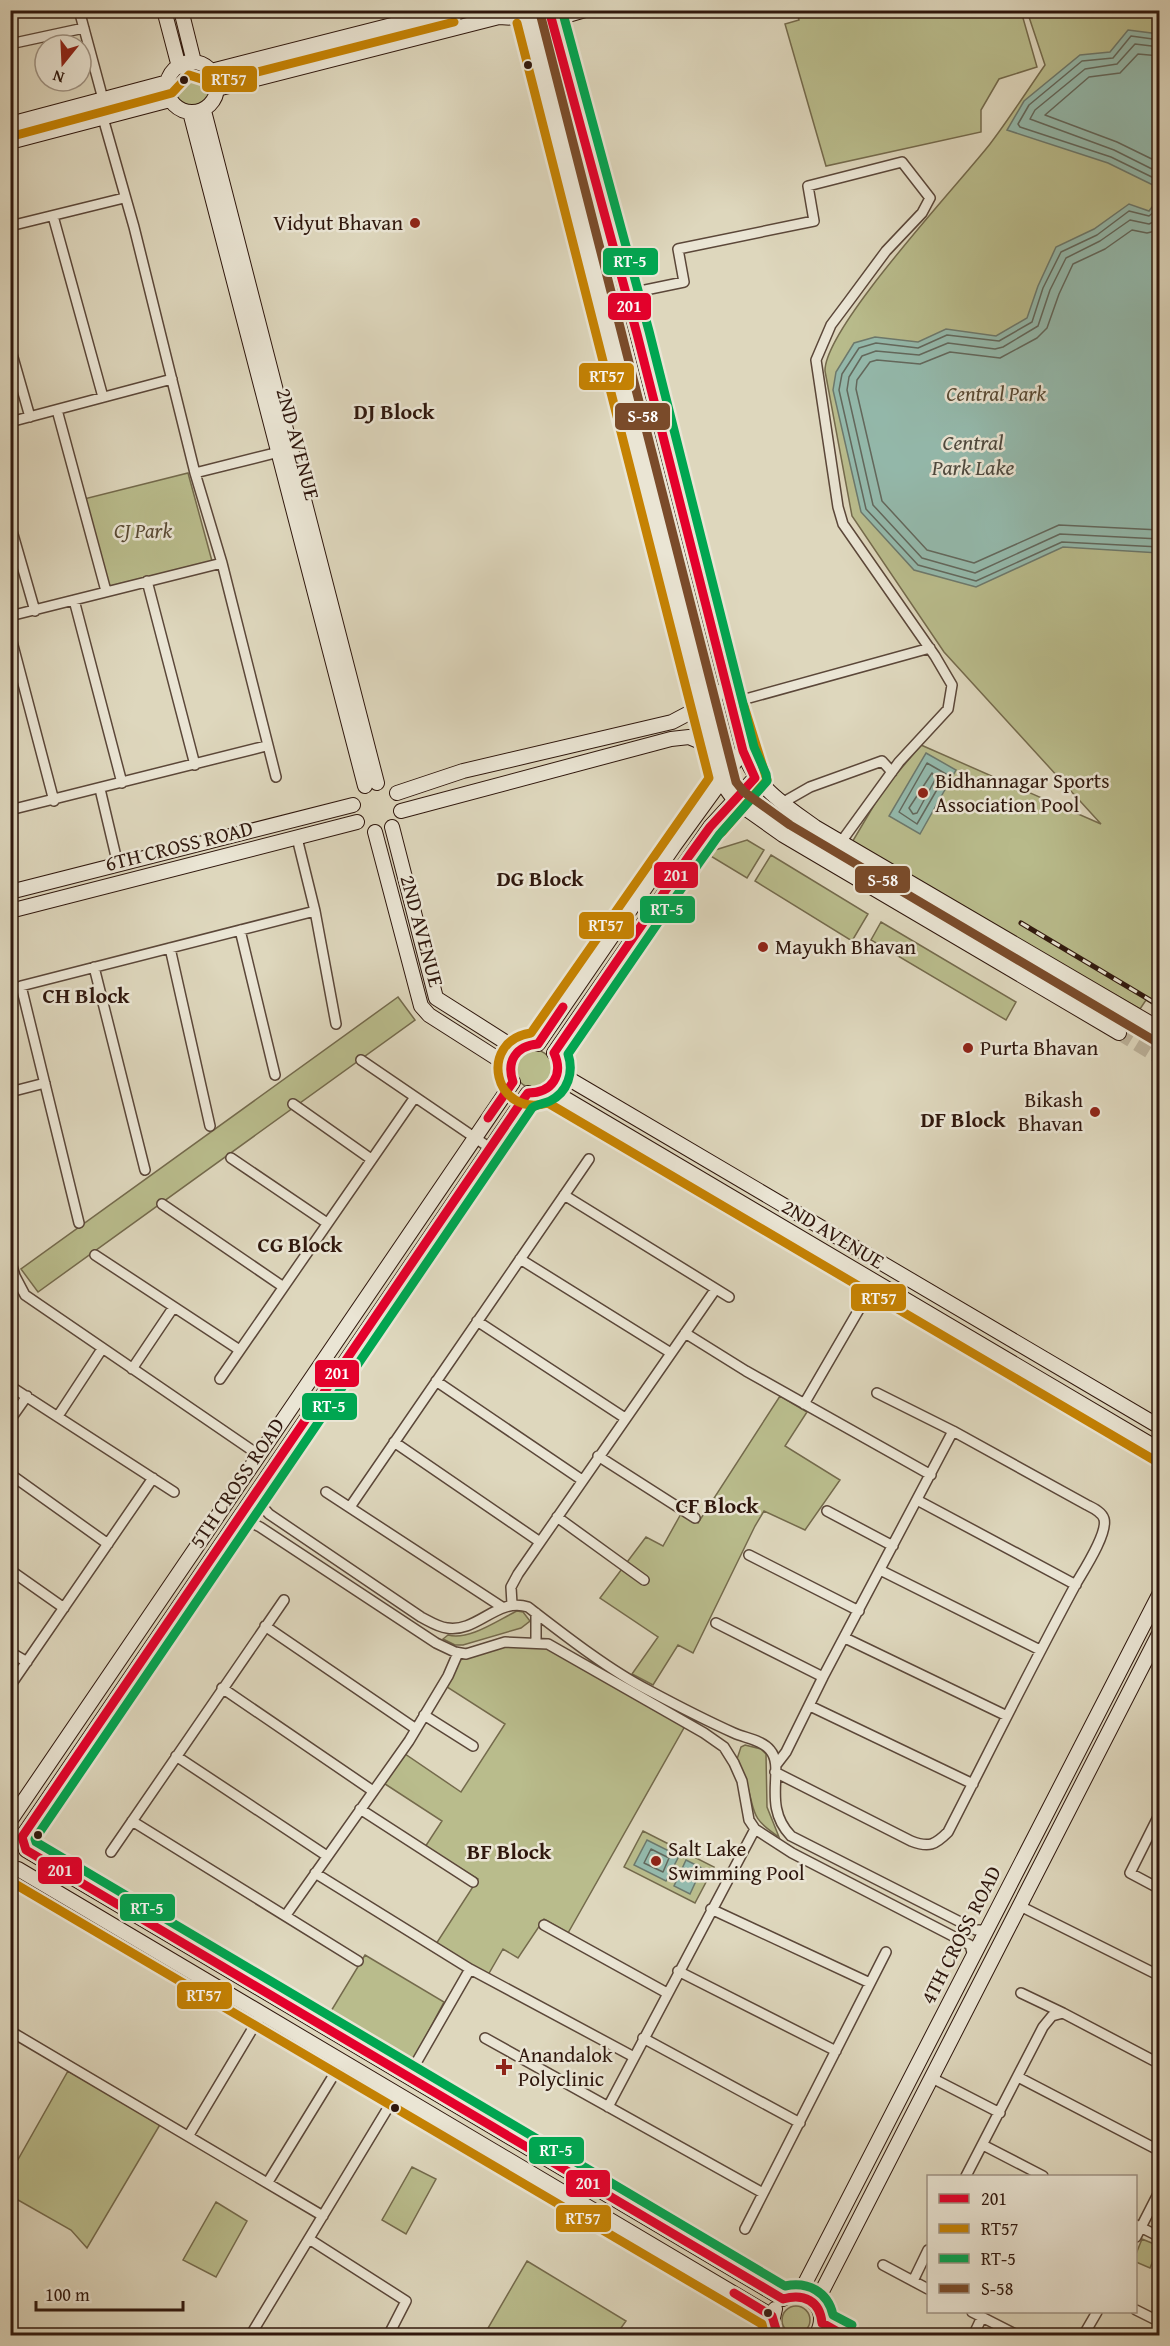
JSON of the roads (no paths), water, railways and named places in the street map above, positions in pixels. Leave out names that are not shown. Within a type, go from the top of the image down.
[{"type":"street","points":[[80,10],[103,99]]},
{"type":"street","points":[[164,10],[178,66]]},
{"type":"street","points":[[181,10],[194,62]]},
{"type":"street","points":[[211,71],[217,89],[212,103],[204,111],[182,110],[170,100],[168,82],[178,66],[194,62],[211,71],[451,10]]},
{"type":"street","points":[[217,89],[499,17],[550,15],[585,10]]},
{"type":"street","points":[[528,15],[722,780],[735,801],[783,835],[1119,1033]]},
{"type":"street","points":[[550,15],[626,294],[743,751],[755,778],[782,803],[841,842],[1160,1029]]},
{"type":"street","points":[[11,43],[84,28]]},
{"type":"street","points":[[10,124],[168,82]]},
{"type":"street","points":[[10,142],[170,100]]},
{"type":"street","name":"2ND AVENUE","points":[[204,111],[285,450],[371,784]]},
{"type":"street","name":"2ND AVENUE","points":[[190,112],[285,450]]},
{"type":"street","points":[[104,118],[124,198],[134,227],[195,473],[222,563],[266,746],[276,777]]},
{"type":"street","points":[[626,294],[684,282],[678,249],[814,220],[808,186],[821,181],[902,162],[930,198],[922,213],[886,251],[831,325],[816,360],[838,507],[843,524],[930,648],[952,685],[948,709],[892,772],[841,842]]},
{"type":"street","points":[[10,226],[124,198]]},
{"type":"street","points":[[53,216],[104,397]]},
{"type":"street","points":[[10,347],[30,417]]},
{"type":"street","points":[[10,422],[172,379]]},
{"type":"street","points":[[57,410],[106,591]]},
{"type":"street","points":[[195,473],[285,450]]},
{"type":"street","points":[[10,524],[35,611]]},
{"type":"street","points":[[10,616],[222,563]]},
{"type":"street","points":[[147,581],[195,765]]},
{"type":"street","points":[[74,600],[122,783]]},
{"type":"street","points":[[10,634],[54,801]]},
{"type":"street","points":[[701,697],[729,696],[930,648]]},
{"type":"street","points":[[397,793],[464,771],[548,753],[683,718],[691,712],[701,697]]},
{"type":"street","points":[[401,811],[689,737],[713,747]]},
{"type":"street","points":[[10,810],[54,801],[266,746]]},
{"type":"street","points":[[538,1044],[743,751]]},
{"type":"street","points":[[548,753],[553,771]]},
{"type":"street","points":[[782,803],[810,787],[882,761],[892,772]]},
{"type":"street","points":[[554,1053],[710,827],[755,778]]},
{"type":"street","points":[[371,784],[387,784],[397,793],[401,811],[392,827],[375,832],[357,822],[352,805],[357,792],[371,784]]},
{"type":"street","points":[[100,789],[118,865]]},
{"type":"street","name":"6TH CROSS ROAD","points":[[10,892],[352,805]]},
{"type":"street","name":"6TH CROSS ROAD","points":[[10,911],[357,822]]},
{"type":"street","name":"2ND AVENUE","points":[[392,827],[436,998],[518,1050]]},
{"type":"street","name":"2ND AVENUE","points":[[375,832],[422,1008],[429,1015],[509,1066]]},
{"type":"street","points":[[297,838],[315,911],[336,1024]]},
{"type":"street","points":[[166,854],[171,871]]},
{"type":"street","points":[[74,876],[79,893]]},
{"type":"street","points":[[926,919],[937,899]]},
{"type":"street","points":[[79,1223],[21,986],[315,911]]},
{"type":"street","points":[[240,930],[275,1076]]},
{"type":"street","points":[[170,948],[210,1126]]},
{"type":"street","points":[[94,967],[145,1170]]},
{"type":"street","points":[[538,1044],[554,1053],[559,1073],[549,1089],[539,1093],[528,1093],[513,1082],[509,1066],[518,1050],[527,1045],[538,1044]]},
{"type":"street","points":[[361,1060],[490,1148]]},
{"type":"street","name":"2ND AVENUE","points":[[559,1073],[1160,1427]]},
{"type":"street","name":"5TH CROSS ROAD","points":[[10,1821],[513,1082]]},
{"type":"street","points":[[10,1092],[45,1083]]},
{"type":"street","name":"2ND AVENUE","points":[[549,1089],[1160,1450]]},
{"type":"street","name":"5TH CROSS ROAD","points":[[14,1871],[24,1844],[256,1491],[528,1093]]},
{"type":"street","points":[[220,1379],[238,1349],[415,1097]]},
{"type":"street","points":[[292,1104],[371,1159]]},
{"type":"street","points":[[231,1158],[327,1222]]},
{"type":"street","points":[[350,1507],[589,1159]]},
{"type":"street","points":[[564,1195],[729,1297]]},
{"type":"street","points":[[162,1204],[282,1286]]},
{"type":"street","points":[[854,1270],[864,1253]]},
{"type":"street","points":[[95,1255],[238,1349]]},
{"type":"street","points":[[10,1259],[15,1276],[25,1294],[259,1455]]},
{"type":"street","points":[[520,1259],[671,1353]]},
{"type":"street","points":[[804,1404],[875,1282]]},
{"type":"street","points":[[507,1605],[511,1587],[556,1517],[715,1290]]},
{"type":"street","points":[[916,1307],[927,1290]]},
{"type":"street","points":[[132,1369],[173,1308]]},
{"type":"street","points":[[477,1321],[625,1418]]},
{"type":"street","points":[[685,1333],[804,1404],[931,1475]]},
{"type":"street","points":[[58,1416],[102,1349]]},
{"type":"street","points":[[436,1381],[582,1480]]},
{"type":"street","points":[[10,1386],[174,1492]]},
{"type":"street","points":[[305,1387],[320,1398]]},
{"type":"street","points":[[776,1769],[924,1846],[937,1843],[948,1832],[1040,1650],[1095,1550],[1104,1526],[1104,1519],[1100,1512],[953,1431],[877,1393]]},
{"type":"street","points":[[10,1420],[27,1396]]},
{"type":"street","points":[[1135,1434],[1144,1418]]},
{"type":"street","points":[[776,1769],[953,1431]]},
{"type":"street","points":[[394,1442],[540,1542]]},
{"type":"street","points":[[598,1456],[695,1518]]},
{"type":"street","points":[[10,1474],[108,1544]]},
{"type":"street","points":[[10,1686],[153,1478]]},
{"type":"street","points":[[256,1491],[261,1505],[269,1514],[421,1617],[441,1627],[462,1627],[507,1605]]},
{"type":"street","points":[[326,1492],[507,1605],[528,1607],[646,1689],[734,1733],[764,1744],[772,1752],[776,1769],[774,1797],[778,1816],[790,1836],[976,1930],[987,1929]]},
{"type":"street","points":[[917,1500],[1076,1585]]},
{"type":"street","points":[[827,1511],[893,1546]]},
{"type":"street","points":[[556,1517],[644,1580]]},
{"type":"street","points":[[236,1523],[250,1522],[260,1527],[436,1643],[458,1653],[466,1654],[505,1642],[536,1641],[558,1647],[655,1706],[705,1732],[724,1747],[742,1781],[749,1820],[755,1829],[780,1846],[970,1945],[973,1956]]},
{"type":"street","points":[[749,1555],[859,1611]]},
{"type":"street","points":[[339,1579],[347,1567]]},
{"type":"street","points":[[10,1570],[64,1608]]},
{"type":"street","points":[[880,1570],[1040,1650]]},
{"type":"street","name":"4TH CROSS ROAD","points":[[799,2295],[1160,1593]]},
{"type":"street","points":[[111,1852],[284,1600]]},
{"type":"street","points":[[536,1613],[536,1641]]},
{"type":"street","points":[[716,1623],[823,1677]]},
{"type":"street","points":[[265,1626],[416,1729]]},
{"type":"street","points":[[436,1643],[441,1627]]},
{"type":"street","name":"4TH CROSS ROAD","points":[[816,2304],[1160,1632]]},
{"type":"street","points":[[845,1638],[1007,1716]]},
{"type":"street","points":[[10,1652],[27,1662]]},
{"type":"street","points":[[286,1915],[416,1729],[458,1653]]},
{"type":"street","points":[[222,1688],[373,1791]]},
{"type":"street","points":[[810,1706],[973,1784]]},
{"type":"street","points":[[424,1715],[473,1746]]},
{"type":"street","points":[[724,1747],[734,1733]]},
{"type":"street","points":[[176,1756],[327,1856]]},
{"type":"street","points":[[360,1809],[473,1882]]},
{"type":"street","points":[[1160,1813],[1130,1873],[1160,1889]]},
{"type":"street","points":[[132,1821],[358,1961]]},
{"type":"street","points":[[10,1828],[24,1844],[408,2077],[783,2299]]},
{"type":"street","points":[[608,2107],[755,1829]]},
{"type":"street","points":[[780,1846],[790,1836]]},
{"type":"street","points":[[14,1871],[262,2013],[772,2316]]},
{"type":"street","points":[[315,1873],[470,1969],[634,2057]]},
{"type":"street","points":[[872,1893],[878,1881]]},
{"type":"street","points":[[1020,1905],[1160,1976]]},
{"type":"street","points":[[711,1909],[870,1983]]},
{"type":"street","points":[[544,1925],[667,1993]]},
{"type":"street","points":[[745,2229],[886,1952]]},
{"type":"street","points":[[408,2077],[470,1969]]},
{"type":"street","points":[[678,1971],[836,2051]]},
{"type":"street","points":[[971,1982],[974,1997],[960,2004],[956,2001],[958,1988],[971,1982]]},
{"type":"street","points":[[1022,1993],[1160,2064]]},
{"type":"street","points":[[189,2135],[262,2013]]},
{"type":"street","points":[[967,2175],[1047,2021],[1052,2016],[1063,2013]]},
{"type":"street","points":[[10,2031],[323,2216]]},
{"type":"street","points":[[485,2038],[763,2193]]},
{"type":"street","points":[[643,2038],[800,2122]]},
{"type":"street","points":[[268,2182],[335,2073]]},
{"type":"street","points":[[1017,2077],[1160,2151]]},
{"type":"street","points":[[932,2078],[1000,2113]]},
{"type":"street","points":[[250,2336],[397,2093]]},
{"type":"street","points":[[450,2124],[460,2107]]},
{"type":"street","points":[[983,2145],[1041,2175]]},
{"type":"street","points":[[1160,2190],[1138,2226],[1160,2237]]},
{"type":"street","points":[[862,2194],[865,2209],[851,2216],[847,2213],[848,2200],[862,2194]]},
{"type":"street","points":[[309,2239],[401,2295],[406,2301],[388,2336]]},
{"type":"street","points":[[913,2281],[927,2252]]},
{"type":"street","points":[[883,2265],[927,2288]]},
{"type":"street","points":[[778,2336],[772,2316],[777,2305],[783,2299],[799,2295],[816,2304],[819,2329],[846,2336]]},
{"type":"street","points":[[1137,2310],[1160,2322]]},
{"type":"street","points":[[974,2313],[1019,2336]]},
{"type":"street","points":[[1083,2336],[1095,2313]]},
{"type":"street","points":[[973,2336],[982,2317]]},
{"type":"water","points":[[1128,30],[1159,34],[1159,188],[1108,163],[1007,130],[1024,101],[1080,55],[1110,52]]},
{"type":"water","name":"Central Park Lake","points":[[1159,198],[1159,553],[1063,547],[976,587],[914,570],[861,512],[833,390],[836,372],[854,343],[875,337],[918,342],[946,329],[996,336],[1027,318],[1038,286],[1056,247],[1094,229],[1129,204],[1149,211]]},
{"type":"water","name":"Bidhannagar Sports Association Pool","points":[[926,753],[956,770],[920,834],[889,816]]},
{"type":"water","name":"Salt Lake Swimming Pool","points":[[647,1840],[679,1856],[666,1881],[634,1865]]},
{"type":"water","points":[[686,1860],[702,1868],[690,1894],[674,1886]]},
{"type":"tunnel","points":[[1119,1033],[1160,1058]]},
{"type":"railway","points":[[1021,923],[1160,1006]]},
{"type":"place","name":"Vidyut Bhavan","points":[[415,223]]},
{"type":"place","name":"Bidhannagar Sports Association Pool","points":[[923,793]]},
{"type":"place","name":"Mayukh Bhavan","points":[[763,947]]},
{"type":"place","name":"Purta Bhavan","points":[[968,1048]]},
{"type":"place","name":"Bikash Bhavan","points":[[1095,1112]]},
{"type":"place","name":"Salt Lake Swimming Pool","points":[[656,1861]]},
{"type":"place","name":"Anandalok Polyclinic","points":[[504,2067]]},
{"type":"district","name":"DJ Block","points":[[394,411]]},
{"type":"district","name":"DG Block","points":[[540,878]]},
{"type":"district","name":"CH Block","points":[[86,995]]},
{"type":"district","name":"DF Block","points":[[963,1119]]},
{"type":"district","name":"CG Block","points":[[300,1244]]},
{"type":"district","name":"CF Block","points":[[717,1505]]},
{"type":"district","name":"BF Block","points":[[509,1851]]},
{"type":"park label","name":"Central Park","points":[[996,394]]},
{"type":"park label","name":"CJ Park","points":[[143,531]]}]
